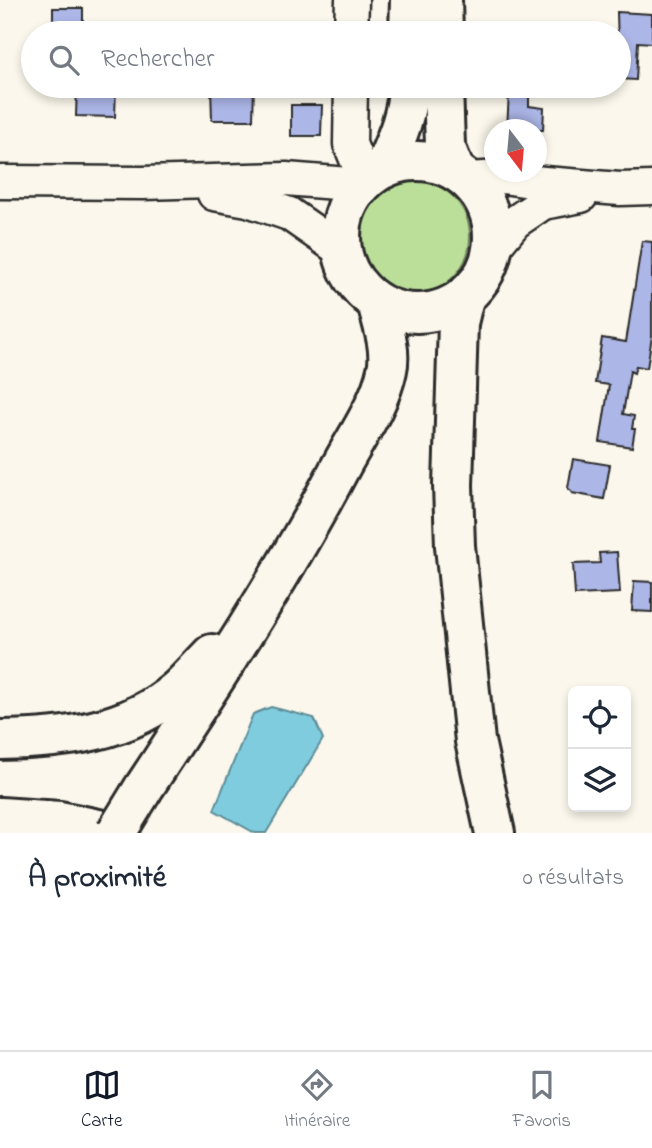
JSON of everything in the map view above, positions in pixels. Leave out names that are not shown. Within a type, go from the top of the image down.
[{"type":"main road","points":[[409,21],[410,0]]},
{"type":"main road","points":[[442,0],[443,21]]},
{"type":"main road","points":[[406,98],[405,109],[370,178],[350,200],[340,233],[348,271],[360,289],[377,302],[394,310],[412,313],[448,307],[464,298],[487,268],[492,250],[493,230],[489,211],[480,193],[461,175],[445,146],[443,98]]},
{"type":"main road","points":[[370,178],[407,161],[432,162],[461,175]]},
{"type":"main road","points":[[464,298],[458,323],[453,485],[460,608],[475,741],[476,833]]},
{"type":"main road","points":[[0,817],[60,821],[117,833],[314,517],[382,388],[388,352],[377,302]]},
{"type":"main road","points":[[0,740],[62,738],[85,734],[144,712],[177,690],[262,602]]},
{"type":"main road","points":[[475,741],[495,833]]},
{"type":"street","points":[[351,21],[352,0]]},
{"type":"street","points":[[0,182],[144,183],[370,178],[350,144],[351,98]]},
{"type":"street","points":[[461,175],[620,189],[652,188]]},
{"type":"street","points":[[144,183],[248,200],[289,214],[342,251]]},
{"type":"street","points":[[492,250],[515,222],[543,203],[620,189]]},
{"type":"green space","points":[[413,180],[435,184],[445,189],[461,205],[466,215],[470,237],[466,259],[461,269],[445,285],[435,290],[413,294],[391,290],[381,285],[365,269],[360,259],[356,237],[360,215],[365,205],[381,189],[391,184]]},
{"type":"water","points":[[271,707],[314,718],[323,739],[266,833],[255,833],[214,810],[253,714]]},
{"type":"building","points":[[53,8],[83,8],[83,21],[53,21]]},
{"type":"building","points":[[617,12],[652,14],[652,43],[638,42],[636,80],[631,80],[631,21],[617,21]]},
{"type":"building","points":[[77,98],[116,98],[115,117],[76,116]]},
{"type":"building","points":[[211,98],[254,98],[253,120],[212,120]]},
{"type":"building","points":[[509,98],[529,98],[529,106],[544,108],[544,119],[508,119]]},
{"type":"building","points":[[291,105],[322,105],[321,136],[291,136]]},
{"type":"building","points":[[642,241],[652,242],[652,336],[647,368],[636,366],[634,373],[630,371],[623,414],[634,416],[632,447],[600,442],[609,385],[595,383],[602,338],[626,342]]},
{"type":"building","points":[[573,459],[610,465],[604,499],[572,493],[568,488]]},
{"type":"building","points":[[617,552],[620,593],[575,595],[573,564],[600,563],[599,553]]},
{"type":"building","points":[[634,581],[652,582],[652,612],[632,611]]}]
